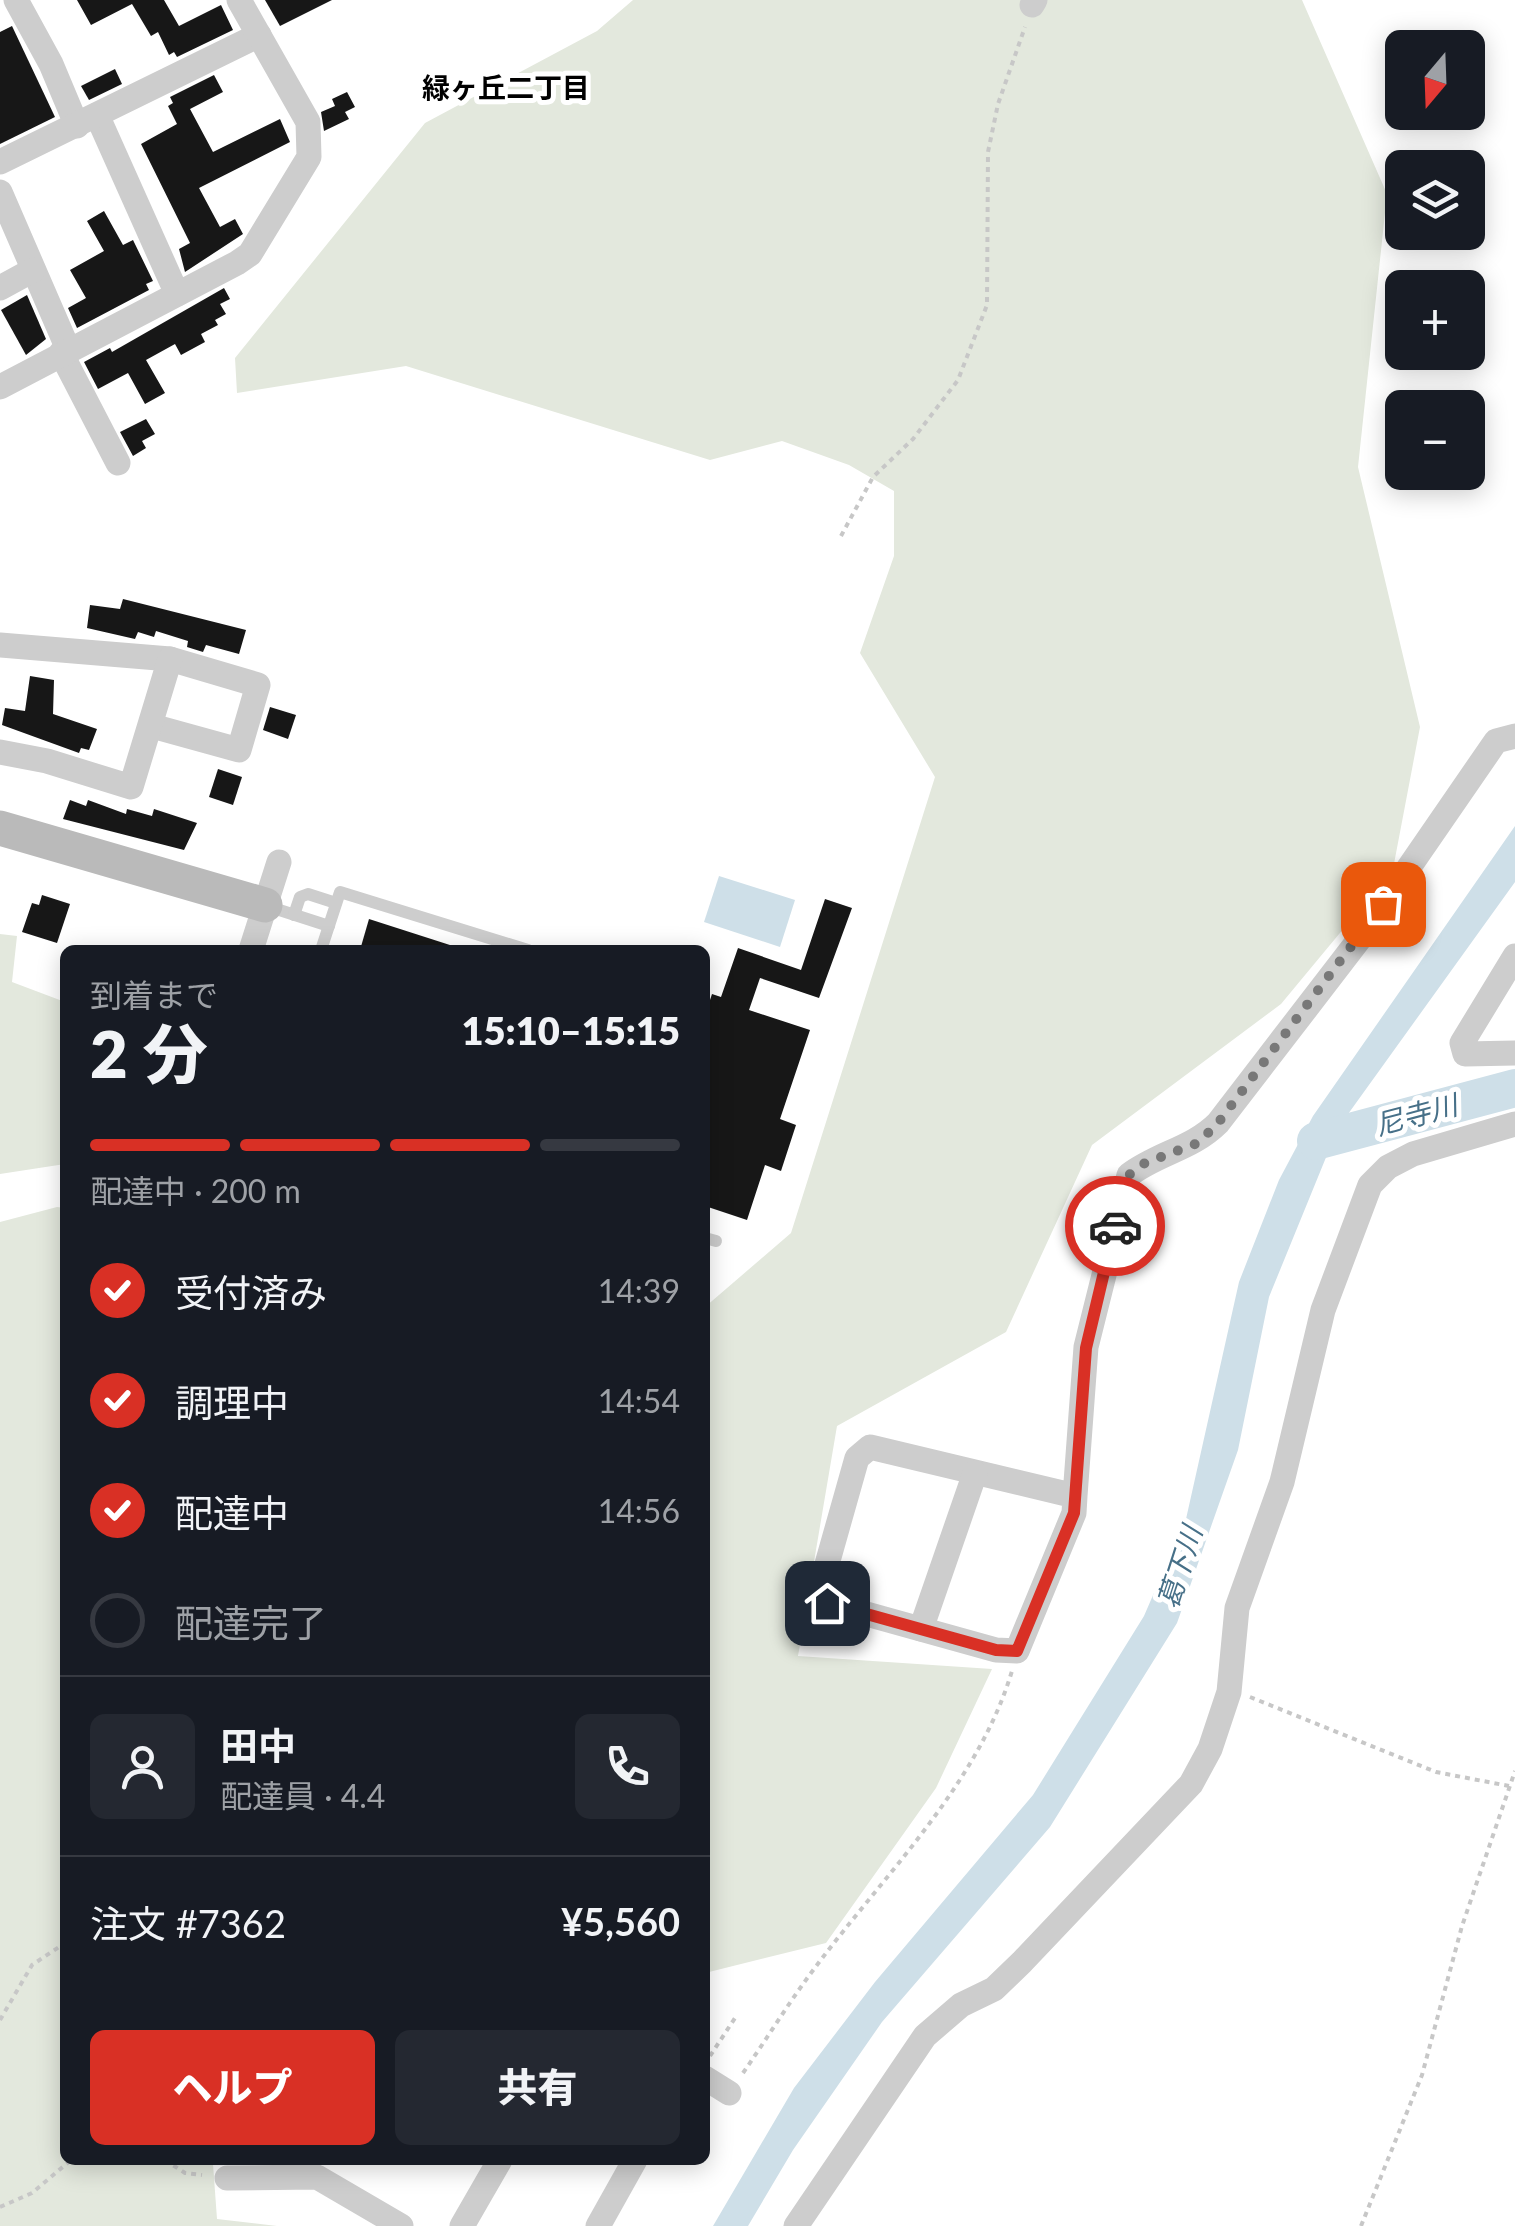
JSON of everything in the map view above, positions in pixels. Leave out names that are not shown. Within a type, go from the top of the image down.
[{"type":"street","points":[[16,0],[87,121],[176,294]]},
{"type":"street","points":[[0,387],[250,254],[309,156],[308,122],[239,0]]},
{"type":"street","points":[[0,162],[259,35]]},
{"type":"street","points":[[0,192],[64,351],[118,463]]},
{"type":"street","points":[[0,288],[34,270]]},
{"type":"street","points":[[0,645],[170,658],[258,685],[240,750],[152,726]]},
{"type":"street","points":[[0,752],[48,761],[131,788],[170,658]]},
{"type":"street","points":[[1075,1496],[870,1447],[857,1458],[818,1596],[827,1603],[996,1650],[1017,1651],[1074,1513],[1086,1348],[1129,1175],[1145,1163],[1198,1143],[1218,1123],[1361,937],[1496,740],[1515,736]]},
{"type":"street","points":[[0,828],[280,910]]},
{"type":"street","points":[[254,945],[280,910],[279,862]]},
{"type":"street","points":[[1515,956],[1462,1043],[1464,1054],[1477,1057],[1515,1053]]},
{"type":"street","points":[[796,2226],[925,2036],[961,2005],[994,1989],[1190,1784],[1210,1749],[1229,1692],[1238,1608],[1282,1482],[1305,1369],[1323,1310],[1370,1185],[1388,1167],[1413,1154],[1515,1124]]},
{"type":"street","points":[[921,1629],[975,1472]]},
{"type":"street","points":[[710,2081],[729,2093]]},
{"type":"street","points":[[462,2226],[497,2165]]},
{"type":"street","points":[[598,2226],[633,2165]]},
{"type":"street","points":[[227,2178],[317,2177],[401,2226]]},
{"type":"lane","points":[[323,945],[340,892],[512,945]]},
{"type":"lane","points":[[280,910],[308,894],[336,904]]},
{"type":"lane","points":[[280,910],[329,926]]},
{"type":"path","points":[[841,536],[872,477],[913,439],[958,380],[987,305],[988,152],[998,104],[1034,2]]},
{"type":"path","points":[[729,2093],[815,1967],[956,1784],[983,1740],[1017,1651]]},
{"type":"path","points":[[1229,1692],[1436,1772],[1510,1786]]},
{"type":"path","points":[[1360,2226],[1422,2075],[1462,1926],[1515,1771]]},
{"type":"path","points":[[0,2020],[32,1965],[60,1945]]},
{"type":"path","points":[[710,2056],[737,2014]]},
{"type":"path","points":[[0,2207],[32,2193],[65,2165]]},
{"type":"path","points":[[172,2165],[184,2173],[227,2178]]},
{"type":"shaded area","points":[[633,0],[1302,0],[1385,189],[1358,467],[1420,727],[1393,869],[1281,1004],[1092,1145],[1006,1332],[837,1426],[798,1656],[992,1669],[936,1788],[826,1943],[710,1972],[710,1303],[791,1233],[935,777],[860,653],[894,556],[894,491],[849,465],[782,441],[710,460],[406,366],[237,393],[235,358],[425,123],[597,31]]},
{"type":"shaded area","points":[[0,934],[17,936],[12,982],[60,1000],[60,1165],[0,1174]]},
{"type":"shaded area","points":[[60,1207],[60,2165],[213,2165],[217,2219],[277,2226],[0,2226],[0,1222]]},
{"type":"water","name":"葛下川","points":[[1515,826],[1515,882],[1338,1128],[1269,1297],[1238,1450],[1177,1623],[1050,1827],[882,2022],[793,2150],[748,2226],[713,2226],[794,2088],[875,1982],[1033,1795],[1144,1616],[1186,1519],[1239,1282],[1279,1180],[1313,1116]]},
{"type":"water","points":[[719,876],[795,900],[780,947],[704,922]]},
{"type":"building","points":[[77,0],[164,0],[179,26],[221,5],[233,30],[177,57],[174,52],[169,55],[158,32],[151,36],[132,4],[91,25]]},
{"type":"building","points":[[265,0],[332,0],[280,26]]},
{"type":"building","points":[[12,26],[55,117],[0,144],[0,32]]},
{"type":"building","points":[[115,69],[122,84],[89,100],[81,86]]},
{"type":"building","points":[[214,75],[223,92],[190,109],[213,152],[280,119],[290,142],[199,188],[220,227],[235,219],[243,234],[185,272],[179,249],[190,243],[141,144],[177,124],[168,106],[173,103],[170,97]]},
{"type":"building","points":[[347,92],[355,107],[345,112],[349,119],[324,131],[321,112],[335,106],[332,99]]},
{"type":"building","points":[[104,211],[123,245],[133,240],[153,281],[146,284],[149,290],[77,328],[68,308],[86,298],[70,270],[104,251],[87,221]]},
{"type":"building","points":[[224,288],[230,299],[220,304],[226,314],[215,320],[218,325],[201,334],[205,342],[181,355],[175,344],[146,360],[165,393],[145,404],[128,373],[98,389],[84,362],[110,348],[112,352]]},
{"type":"building","points":[[27,295],[46,339],[26,355],[1,310]]},
{"type":"building","points":[[146,419],[155,434],[142,441],[146,448],[133,456],[120,432]]},
{"type":"building","points":[[123,599],[246,630],[239,654],[206,645],[203,652],[187,647],[188,641],[156,631],[154,637],[138,632],[135,639],[87,628],[90,605],[120,609]]},
{"type":"building","points":[[30,676],[54,680],[53,714],[97,729],[89,750],[81,748],[79,753],[2,725],[5,708],[25,711]]},
{"type":"building","points":[[270,707],[296,715],[288,739],[263,730]]},
{"type":"building","points":[[218,769],[242,777],[233,805],[209,797]]},
{"type":"building","points":[[70,800],[86,806],[88,800],[126,814],[127,809],[152,816],[154,809],[197,823],[184,850],[63,819]]},
{"type":"building","points":[[42,895],[70,904],[57,943],[22,932],[32,903],[39,905]]},
{"type":"building","points":[[825,899],[852,908],[819,998],[760,978],[749,1010],[810,1030],[780,1119],[796,1125],[781,1171],[765,1165],[747,1220],[710,1208],[710,1000],[712,994],[721,997],[738,948],[801,970]]},
{"type":"building","points":[[369,919],[450,945],[361,945]]},
{"type":"waterway","name":"尼寺川","points":[[1316,1141],[1515,1088]]},
{"type":"way so far","points":[[1115,1226],[1129,1175],[1145,1163],[1198,1143],[1218,1123],[1383,904]]},
{"type":"district","name":"緑ヶ丘二丁目","points":[[506,87]]},
{"type":"route","points":[[827,1603],[996,1650],[1017,1651],[1074,1513],[1086,1348],[1115,1226]]}]
